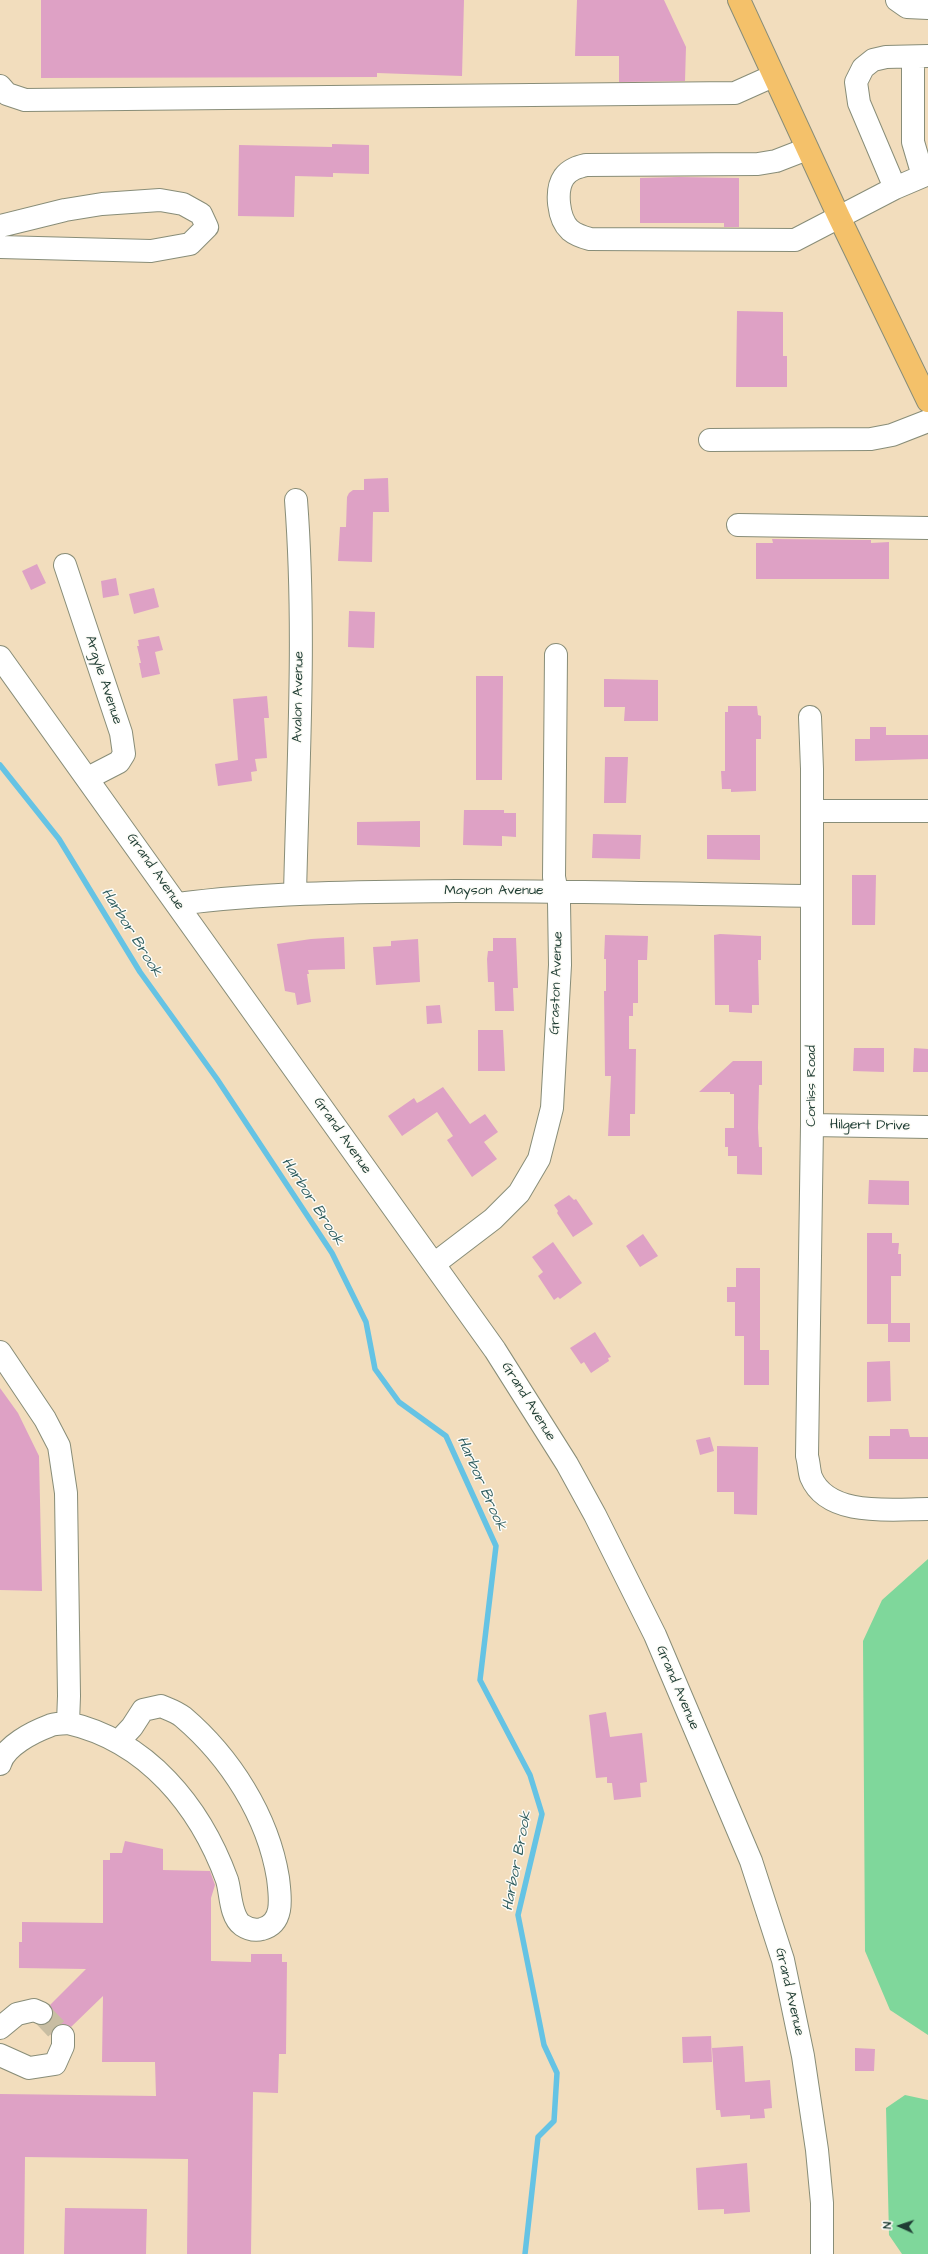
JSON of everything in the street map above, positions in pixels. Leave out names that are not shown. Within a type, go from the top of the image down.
[{"type":"main road","points":[[739,0],[839,217],[928,401]]},
{"type":"street","points":[[897,0],[907,7],[928,8]]},
{"type":"street","points":[[807,149],[776,161],[758,164],[586,165],[572,169],[564,177],[560,186],[559,203],[562,217],[568,229],[577,235],[590,239],[795,240],[895,188],[926,175],[913,142],[920,62],[886,56],[873,60],[863,68],[856,82],[858,103],[895,188]]},
{"type":"street","points":[[0,86],[7,94],[25,100],[723,93],[735,92],[773,76]]},
{"type":"street","points":[[0,226],[40,215],[102,204],[160,200],[183,204],[201,214],[206,227],[190,244],[151,250],[0,247]]},
{"type":"street","points":[[710,440],[871,439],[892,435],[928,421]]},
{"type":"street","name":"Avalon Avenue","points":[[295,894],[300,630],[299,540],[296,500]]},
{"type":"street","points":[[738,525],[928,528]]},
{"type":"street","name":"Argyle Avenue","points":[[66,565],[121,733],[124,754],[119,762],[88,778]]},
{"type":"street","name":"Graston Avenue","points":[[434,1264],[493,1219],[514,1198],[539,1160],[552,1108],[560,965],[559,902],[554,877],[556,654]]},
{"type":"street","name":"Grand Avenue","points":[[0,657],[88,778],[495,1350],[567,1464],[595,1514],[655,1635],[751,1861],[783,1960],[803,2056],[817,2150],[822,2203],[822,2254]]},
{"type":"street","name":"Corliss Road","points":[[810,717],[812,811],[812,1125],[807,1456],[811,1478],[822,1493],[835,1503],[865,1509],[928,1509]]},
{"type":"street","points":[[812,811],[928,811]]},
{"type":"street","name":"Mayson Avenue","points":[[178,904],[230,897],[352,892],[557,891],[812,896]]},
{"type":"street","name":"Hilgert Drive","points":[[812,1125],[928,1126]]},
{"type":"street","points":[[0,1352],[45,1419],[59,1446],[66,1493],[68,1723]]},
{"type":"street","points":[[1,1759],[22,1740],[50,1725],[68,1723],[85,1727],[118,1742],[170,1780],[193,1812],[214,1848],[227,1881],[234,1913],[241,1924],[255,1931],[268,1928],[278,1917],[281,1898],[276,1865],[258,1812],[226,1761],[182,1716],[162,1706],[143,1710],[132,1727],[118,1742]]},
{"type":"street","points":[[0,2028],[17,2014],[34,2010],[41,2013]]},
{"type":"street","points":[[0,2055],[29,2068],[55,2064],[63,2046],[63,2036]]},
{"type":"green space","points":[[928,1559],[928,2035],[890,2010],[865,1951],[863,1641],[882,1600]]},
{"type":"green space","points":[[905,2095],[928,2100],[928,2254],[902,2254],[889,2235],[886,2108]]},
{"type":"building","points":[[41,0],[464,0],[462,76],[377,73],[377,77],[41,78]]},
{"type":"building","points":[[577,0],[664,0],[686,47],[685,81],[619,82],[619,56],[575,56]]},
{"type":"building","points":[[332,144],[369,145],[369,174],[333,173],[333,177],[295,176],[294,217],[238,216],[239,145],[332,147]]},
{"type":"building","points":[[640,178],[739,178],[739,227],[724,227],[724,223],[640,223]]},
{"type":"building","points":[[737,311],[783,312],[783,356],[787,356],[787,387],[736,387]]},
{"type":"building","points":[[388,478],[389,512],[373,512],[372,562],[338,561],[340,527],[346,527],[347,497],[349,493],[353,490],[364,490],[364,479]]},
{"type":"building","points":[[772,539],[871,540],[871,543],[889,542],[889,579],[756,579],[756,543],[773,543]]},
{"type":"building","points":[[37,564],[46,583],[31,590],[22,571]]},
{"type":"building","points":[[116,578],[119,595],[103,598],[101,581]]},
{"type":"building","points":[[154,588],[159,607],[134,614],[129,594]]},
{"type":"building","points":[[349,611],[375,612],[374,648],[348,647]]},
{"type":"building","points":[[159,636],[163,650],[155,652],[160,674],[142,678],[139,663],[141,663],[137,646],[139,646],[138,640]]},
{"type":"building","points":[[476,676],[503,676],[502,780],[476,780]]},
{"type":"building","points":[[604,679],[658,680],[658,721],[624,721],[625,707],[604,707]]},
{"type":"building","points":[[267,696],[269,718],[264,718],[267,758],[255,759],[257,771],[251,772],[252,781],[218,786],[215,764],[238,760],[233,699]]},
{"type":"building","points":[[728,706],[757,706],[758,715],[761,716],[761,739],[756,739],[756,791],[731,792],[731,789],[722,789],[721,771],[725,771],[725,712],[728,712]]},
{"type":"building","points":[[870,727],[886,727],[886,735],[928,735],[928,759],[855,761],[855,739],[870,739]]},
{"type":"building","points":[[605,757],[628,757],[626,803],[604,803]]},
{"type":"building","points":[[464,810],[504,810],[504,813],[516,813],[516,837],[502,836],[502,846],[463,845]]},
{"type":"building","points":[[420,821],[420,847],[357,845],[357,822]]},
{"type":"building","points":[[593,834],[641,835],[640,859],[592,858]]},
{"type":"building","points":[[707,835],[760,835],[760,860],[707,859]]},
{"type":"building","points":[[852,875],[876,875],[875,925],[852,925]]},
{"type":"building","points":[[605,935],[648,936],[647,960],[638,960],[638,1003],[633,1003],[633,1016],[629,1016],[629,1049],[636,1049],[635,1114],[630,1114],[630,1136],[608,1136],[611,1076],[605,1076]]},
{"type":"building","points":[[714,935],[761,936],[761,960],[758,960],[759,1005],[752,1005],[752,1013],[729,1012],[729,1005],[715,1005]]},
{"type":"building","points":[[344,937],[345,969],[308,970],[309,974],[307,974],[311,1002],[297,1005],[295,993],[285,991],[277,944],[311,939]]},
{"type":"building","points":[[493,938],[516,938],[518,988],[513,988],[514,1011],[495,1011],[494,982],[488,982],[487,959],[488,951],[493,951]]},
{"type":"building","points":[[418,939],[420,982],[376,985],[373,947],[391,946],[391,941]]},
{"type":"building","points":[[440,1005],[442,1023],[427,1024],[426,1006]]},
{"type":"building","points":[[478,1030],[503,1030],[505,1071],[478,1071]]},
{"type":"building","points":[[854,1048],[884,1048],[884,1072],[853,1071]]},
{"type":"building","points":[[914,1048],[928,1049],[928,1072],[913,1072]]},
{"type":"building","points":[[733,1061],[762,1061],[762,1085],[759,1085],[758,1128],[759,1147],[762,1147],[762,1175],[737,1174],[737,1156],[728,1156],[728,1147],[725,1147],[725,1128],[734,1128],[734,1094],[730,1094],[730,1092],[699,1092]]},
{"type":"building","points":[[443,1087],[470,1124],[485,1114],[498,1132],[484,1142],[497,1159],[472,1177],[447,1140],[453,1136],[437,1112],[402,1136],[388,1116],[414,1098],[417,1103]]},
{"type":"building","points":[[869,1180],[909,1181],[909,1205],[868,1204]]},
{"type":"building","points":[[569,1195],[574,1200],[576,1199],[593,1224],[573,1237],[557,1213],[558,1211],[554,1205]]},
{"type":"building","points":[[867,1233],[892,1233],[892,1243],[899,1243],[898,1254],[901,1254],[901,1276],[891,1276],[891,1323],[910,1323],[910,1342],[888,1342],[888,1324],[867,1324]]},
{"type":"building","points":[[643,1234],[658,1256],[640,1267],[626,1246]]},
{"type":"building","points":[[553,1242],[582,1283],[560,1299],[558,1297],[554,1300],[538,1276],[543,1272],[532,1257]]},
{"type":"building","points":[[736,1268],[760,1268],[760,1350],[769,1350],[769,1385],[744,1385],[744,1336],[735,1336],[735,1302],[727,1302],[727,1287],[736,1287]]},
{"type":"building","points":[[595,1332],[611,1357],[608,1358],[609,1361],[591,1373],[584,1362],[581,1364],[570,1348]]},
{"type":"building","points":[[890,1361],[891,1401],[867,1402],[867,1362]]},
{"type":"building","points":[[0,1388],[18,1413],[39,1456],[42,1591],[0,1590]]},
{"type":"building","points":[[890,1429],[908,1429],[910,1437],[928,1437],[928,1459],[869,1459],[869,1436],[890,1436]]},
{"type":"building","points":[[710,1437],[714,1451],[700,1455],[696,1440]]},
{"type":"building","points":[[717,1446],[758,1447],[757,1515],[734,1514],[734,1492],[717,1492]]},
{"type":"building","points":[[606,1712],[610,1737],[642,1733],[647,1782],[640,1783],[641,1797],[614,1800],[612,1783],[607,1783],[607,1777],[596,1778],[589,1715]]},
{"type":"building","points":[[125,1841],[163,1849],[163,1870],[210,1871],[215,1885],[211,1898],[211,1961],[251,1962],[251,1954],[282,1954],[282,1962],[287,1962],[286,2054],[279,2054],[278,2093],[253,2092],[251,2254],[187,2254],[188,2159],[25,2157],[24,2254],[0,2254],[0,2094],[156,2096],[155,2062],[102,2062],[103,1996],[71,2027],[63,2024],[57,2025],[52,2029],[51,2035],[41,2025],[48,2023],[53,2018],[53,2011],[50,2005],[86,1969],[19,1968],[19,1942],[22,1942],[22,1922],[103,1923],[103,1860],[110,1860],[110,1853],[122,1853]]},
{"type":"building","points":[[711,2036],[712,2062],[683,2063],[682,2037]]},
{"type":"building","points":[[743,2046],[745,2082],[770,2080],[772,2108],[764,2109],[765,2118],[750,2119],[750,2115],[721,2117],[720,2110],[716,2110],[712,2048]]},
{"type":"building","points":[[855,2048],[875,2049],[874,2071],[855,2071]]},
{"type":"building","points":[[747,2163],[750,2212],[724,2214],[724,2209],[698,2210],[696,2168]]},
{"type":"building","points":[[65,2208],[147,2209],[146,2254],[64,2254]]},
{"type":"waterway","name":"Harbor Brook","points":[[0,765],[59,839],[140,972],[217,1079],[332,1253],[366,1322],[375,1369],[399,1402],[446,1436],[496,1546],[480,1680],[530,1775],[542,1814],[518,1915],[544,2045],[557,2073],[554,2121],[538,2137],[525,2254]]},
{"type":"tunnel","points":[[41,2013],[63,2036]]}]
